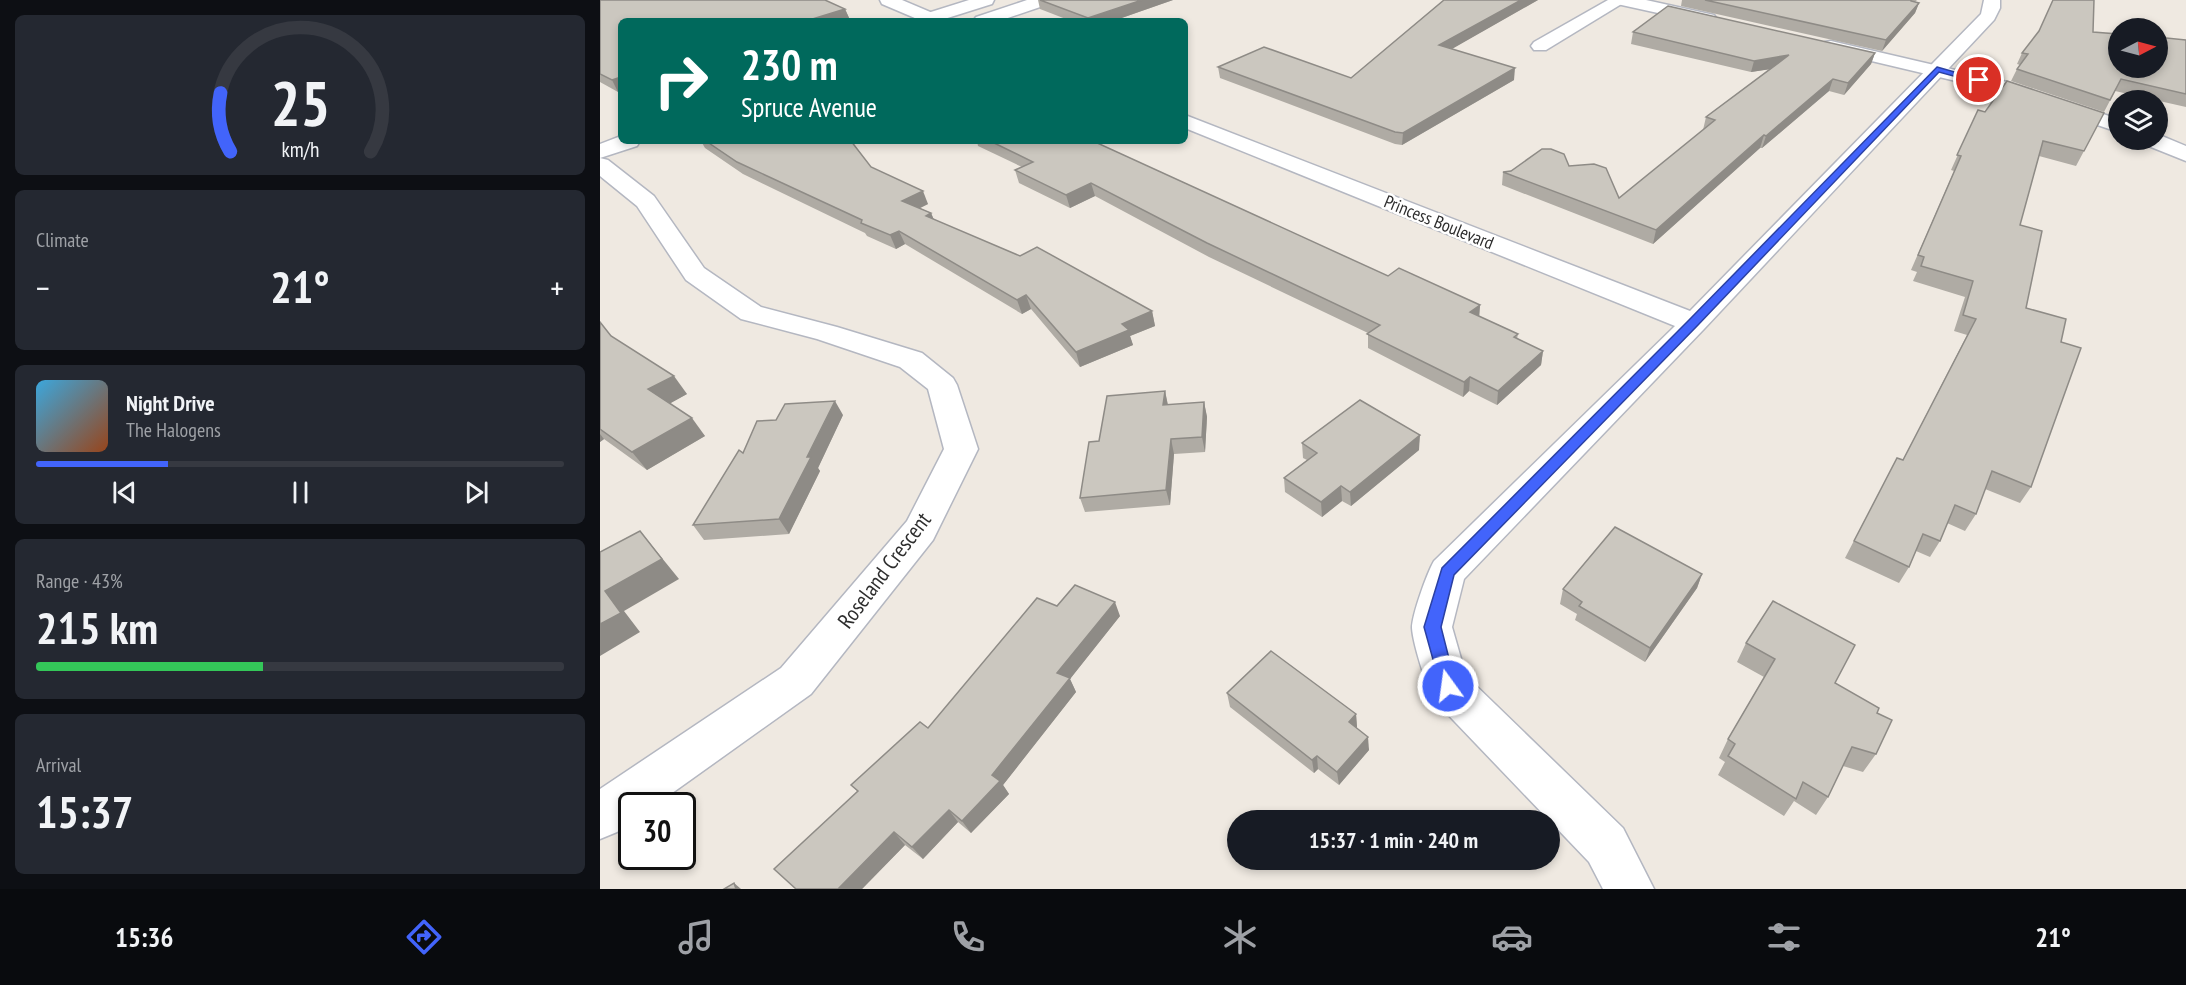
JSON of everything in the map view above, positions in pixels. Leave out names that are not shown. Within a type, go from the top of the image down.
[{"type":"street","points":[[888,0],[925,18]]},
{"type":"street","points":[[935,18],[986,0]]},
{"type":"street","points":[[991,18],[1043,0]]},
{"type":"street","points":[[1540,46],[1622,0],[1728,23]]},
{"type":"street","points":[[1629,889],[1606,845],[1448,686],[1432,627],[1447,572],[1694,323],[1937,70],[1988,16],[1992,8],[1992,0]]},
{"type":"street","points":[[1809,41],[2000,86],[2108,123]]},
{"type":"street","name":"Princess Boulevard","points":[[1188,122],[1694,323]]},
{"type":"street","points":[[600,151],[620,144]]},
{"type":"street","points":[[2168,146],[2186,154]]},
{"type":"street","name":"Roseland Crescent","points":[[600,165],[646,201],[695,274],[751,313],[827,333],[911,360],[942,386],[961,449],[920,530],[796,681],[600,816]]},
{"type":"building","points":[[600,0],[825,0],[845,9],[816,18],[618,18],[618,78],[612,80],[600,74]]},
{"type":"building","points":[[1040,0],[1142,0],[1088,18]]},
{"type":"building","points":[[1444,0],[1521,0],[1439,45],[1515,68],[1403,133],[1218,67],[1264,47],[1351,78]]},
{"type":"building","points":[[1705,0],[1911,0],[1919,3],[1886,40]]},
{"type":"building","points":[[2053,0],[2094,0],[2093,32],[2108,33],[2108,78],[2168,78],[2168,38],[2186,40],[2186,94],[2121,79],[2115,90],[2108,90],[2108,99],[2017,69],[2028,54],[2022,53],[2039,31]]},
{"type":"building","points":[[1668,6],[1875,53],[1848,83],[1833,79],[1766,136],[1764,135],[1656,230],[1503,172],[1511,171],[1542,149],[1551,149],[1564,154],[1569,166],[1594,164],[1606,168],[1619,198],[1715,120],[1706,117],[1789,55],[1754,61],[1633,32]]},
{"type":"building","points":[[2007,81],[2104,113],[2084,151],[2043,141],[2020,225],[2042,231],[2026,308],[2066,319],[2061,342],[2081,348],[2031,487],[1992,471],[1976,514],[1955,505],[1940,541],[1923,534],[1909,567],[1854,541],[1897,458],[1903,460],[1976,319],[1963,315],[1973,281],[1921,266],[1924,257],[1918,255],[1961,156],[1957,155],[1978,110],[1985,112]]},
{"type":"building","points":[[710,144],[853,144],[871,167],[923,191],[902,201],[931,213],[926,216],[1020,256],[1037,247],[1152,311],[1122,324],[1129,330],[1076,352],[1026,295],[1017,300],[899,231],[890,235],[861,223],[862,220],[737,162]]},
{"type":"building","points":[[996,144],[1100,144],[1388,276],[1399,268],[1480,305],[1470,312],[1518,334],[1514,337],[1543,351],[1498,391],[1470,377],[1464,382],[1367,334],[1380,325],[1207,243],[1091,183],[1066,195],[1015,170],[1033,162]]},
{"type":"building","points":[[600,322],[611,336],[674,376],[648,389],[692,418],[632,452],[600,429]]},
{"type":"building","points":[[1165,391],[1163,405],[1204,402],[1202,437],[1171,439],[1166,490],[1080,498],[1089,442],[1099,441],[1107,396]]},
{"type":"building","points":[[1360,400],[1420,435],[1350,492],[1341,486],[1321,502],[1284,478],[1317,453],[1302,443]]},
{"type":"building","points":[[835,401],[807,457],[811,457],[779,519],[693,525],[739,450],[743,453],[757,421],[776,420],[785,404]]},
{"type":"building","points":[[1615,527],[1702,574],[1650,648],[1579,606],[1582,602],[1563,589]]},
{"type":"building","points":[[640,531],[662,559],[605,591],[621,613],[600,624],[600,552]]},
{"type":"building","points":[[1075,585],[1115,602],[1057,673],[1070,678],[992,775],[1000,781],[962,821],[949,810],[912,847],[894,832],[838,889],[796,889],[774,869],[858,791],[851,785],[920,722],[928,728],[1037,598],[1057,606]]},
{"type":"building","points":[[1773,601],[1855,645],[1835,683],[1879,708],[1877,713],[1892,720],[1876,754],[1852,747],[1828,797],[1803,782],[1796,799],[1728,756],[1735,744],[1728,739],[1775,659],[1746,643]]},
{"type":"building","points":[[1271,651],[1356,714],[1349,722],[1368,737],[1337,772],[1317,756],[1312,760],[1227,693]]},
{"type":"building","points":[[734,883],[736,889],[724,889]]},
{"type":"route","points":[[1448,686],[1432,627],[1447,572],[1694,323],[1937,70],[1979,80]]}]
